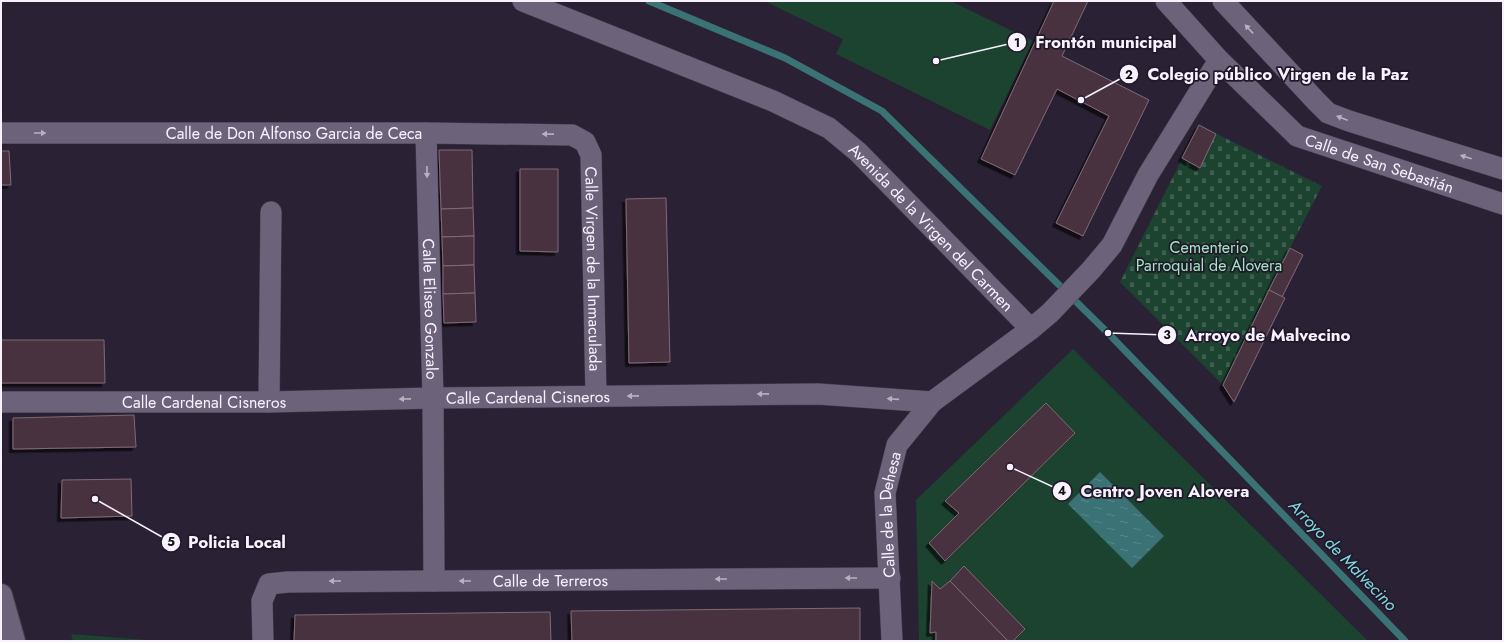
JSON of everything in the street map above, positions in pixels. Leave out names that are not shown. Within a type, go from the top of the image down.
[{"type":"street","name":"Avenida de la Virgen del Carmen","points":[[523,1],[773,102],[829,128],[858,152],[1032,330]]},
{"type":"street","name":"Calle de San Sebastián","points":[[1166,1],[1219,60],[1297,136],[1503,204]]},
{"type":"street","points":[[1223,1],[1328,113],[1349,121],[1503,169]]},
{"type":"street","points":[[932,402],[1032,330],[1091,270],[1112,245],[1148,175],[1219,60]]},
{"type":"street","name":"Calle de Don Alfonso Garcia de Ceca","points":[[1,133],[426,133],[572,135],[585,142]]},
{"type":"street","name":"Calle Eliseo Gonzalo","points":[[426,133],[433,398],[434,581]]},
{"type":"street","name":"Calle Virgen de la Inmaculada","points":[[585,142],[591,155],[596,396]]},
{"type":"street","points":[[269,402],[271,212]]},
{"type":"street","name":"Calle Cardenal Cisneros","points":[[1,402],[269,402],[433,398],[818,394],[932,402]]},
{"type":"street","name":"Calle de la Dehesa","points":[[892,641],[885,493],[897,445],[932,402]]},
{"type":"street","name":"Calle de Terreros","points":[[263,641],[262,600],[269,584],[288,582],[890,578]]},
{"type":"street","points":[[1,595],[14,641]]},
{"type":"green space","points":[[764,1],[951,1],[1033,41],[990,130],[836,54],[843,39]]},
{"type":"green space","name":"Cementerio Parroquial de Alovera","points":[[1199,125],[1322,186],[1223,385],[1120,282]]},
{"type":"green space","points":[[1073,349],[1368,641],[919,641],[916,500]]},
{"type":"green space","points":[[71,634],[160,641],[73,641]]},
{"type":"water","points":[[1100,472],[1164,536],[1132,568],[1068,504]]},
{"type":"building","points":[[1054,1],[1088,1],[1062,56],[1149,100],[1083,236],[1056,223],[1109,116],[1057,89],[1015,175],[981,159]]},
{"type":"building","points":[[1199,125],[1216,134],[1200,168],[1182,158]]},
{"type":"building","points":[[439,150],[472,150],[473,208],[441,209]]},
{"type":"building","points":[[1,151],[9,151],[11,185],[1,185]]},
{"type":"building","points":[[520,169],[558,169],[558,252],[520,251]]},
{"type":"building","points":[[666,198],[670,362],[629,363],[626,199]]},
{"type":"building","points":[[473,208],[474,236],[442,237],[441,209]]},
{"type":"building","points":[[474,236],[474,265],[443,266],[442,237]]},
{"type":"building","points":[[1290,248],[1303,255],[1282,297],[1269,290]]},
{"type":"building","points":[[474,265],[475,293],[443,294],[443,266]]},
{"type":"building","points":[[1269,290],[1285,298],[1234,402],[1223,385]]},
{"type":"building","points":[[475,293],[476,322],[444,323],[443,294]]},
{"type":"building","points":[[1,340],[104,340],[105,383],[1,383]]},
{"type":"building","points":[[1046,403],[1075,433],[945,561],[929,543],[959,513],[945,501]]},
{"type":"building","points":[[134,415],[136,447],[13,449],[13,418]]},
{"type":"building","points":[[131,479],[132,516],[61,518],[62,480]]},
{"type":"building","points":[[964,566],[1025,629],[1013,641],[1008,641],[950,581]]},
{"type":"building","points":[[932,581],[940,589],[950,581],[1008,641],[936,641],[936,632],[930,633]]},
{"type":"building","points":[[860,608],[860,641],[572,641],[571,611]]},
{"type":"building","points":[[550,612],[551,641],[294,641],[295,615]]},
{"type":"waterway","name":"Arroyo de Malvecino","points":[[649,1],[785,58],[882,111],[1108,333],[1405,641]]},
{"type":"place","name":"Frontón municipal","points":[[936,61]]},
{"type":"place","name":"Colegio público Virgen de la Paz","points":[[1081,100]]},
{"type":"place","name":"Arroyo de Malvecino","points":[[1108,333]]},
{"type":"place","name":"Centro Joven Alovera","points":[[1010,467]]},
{"type":"place","name":"Policia Local","points":[[95,499]]}]
